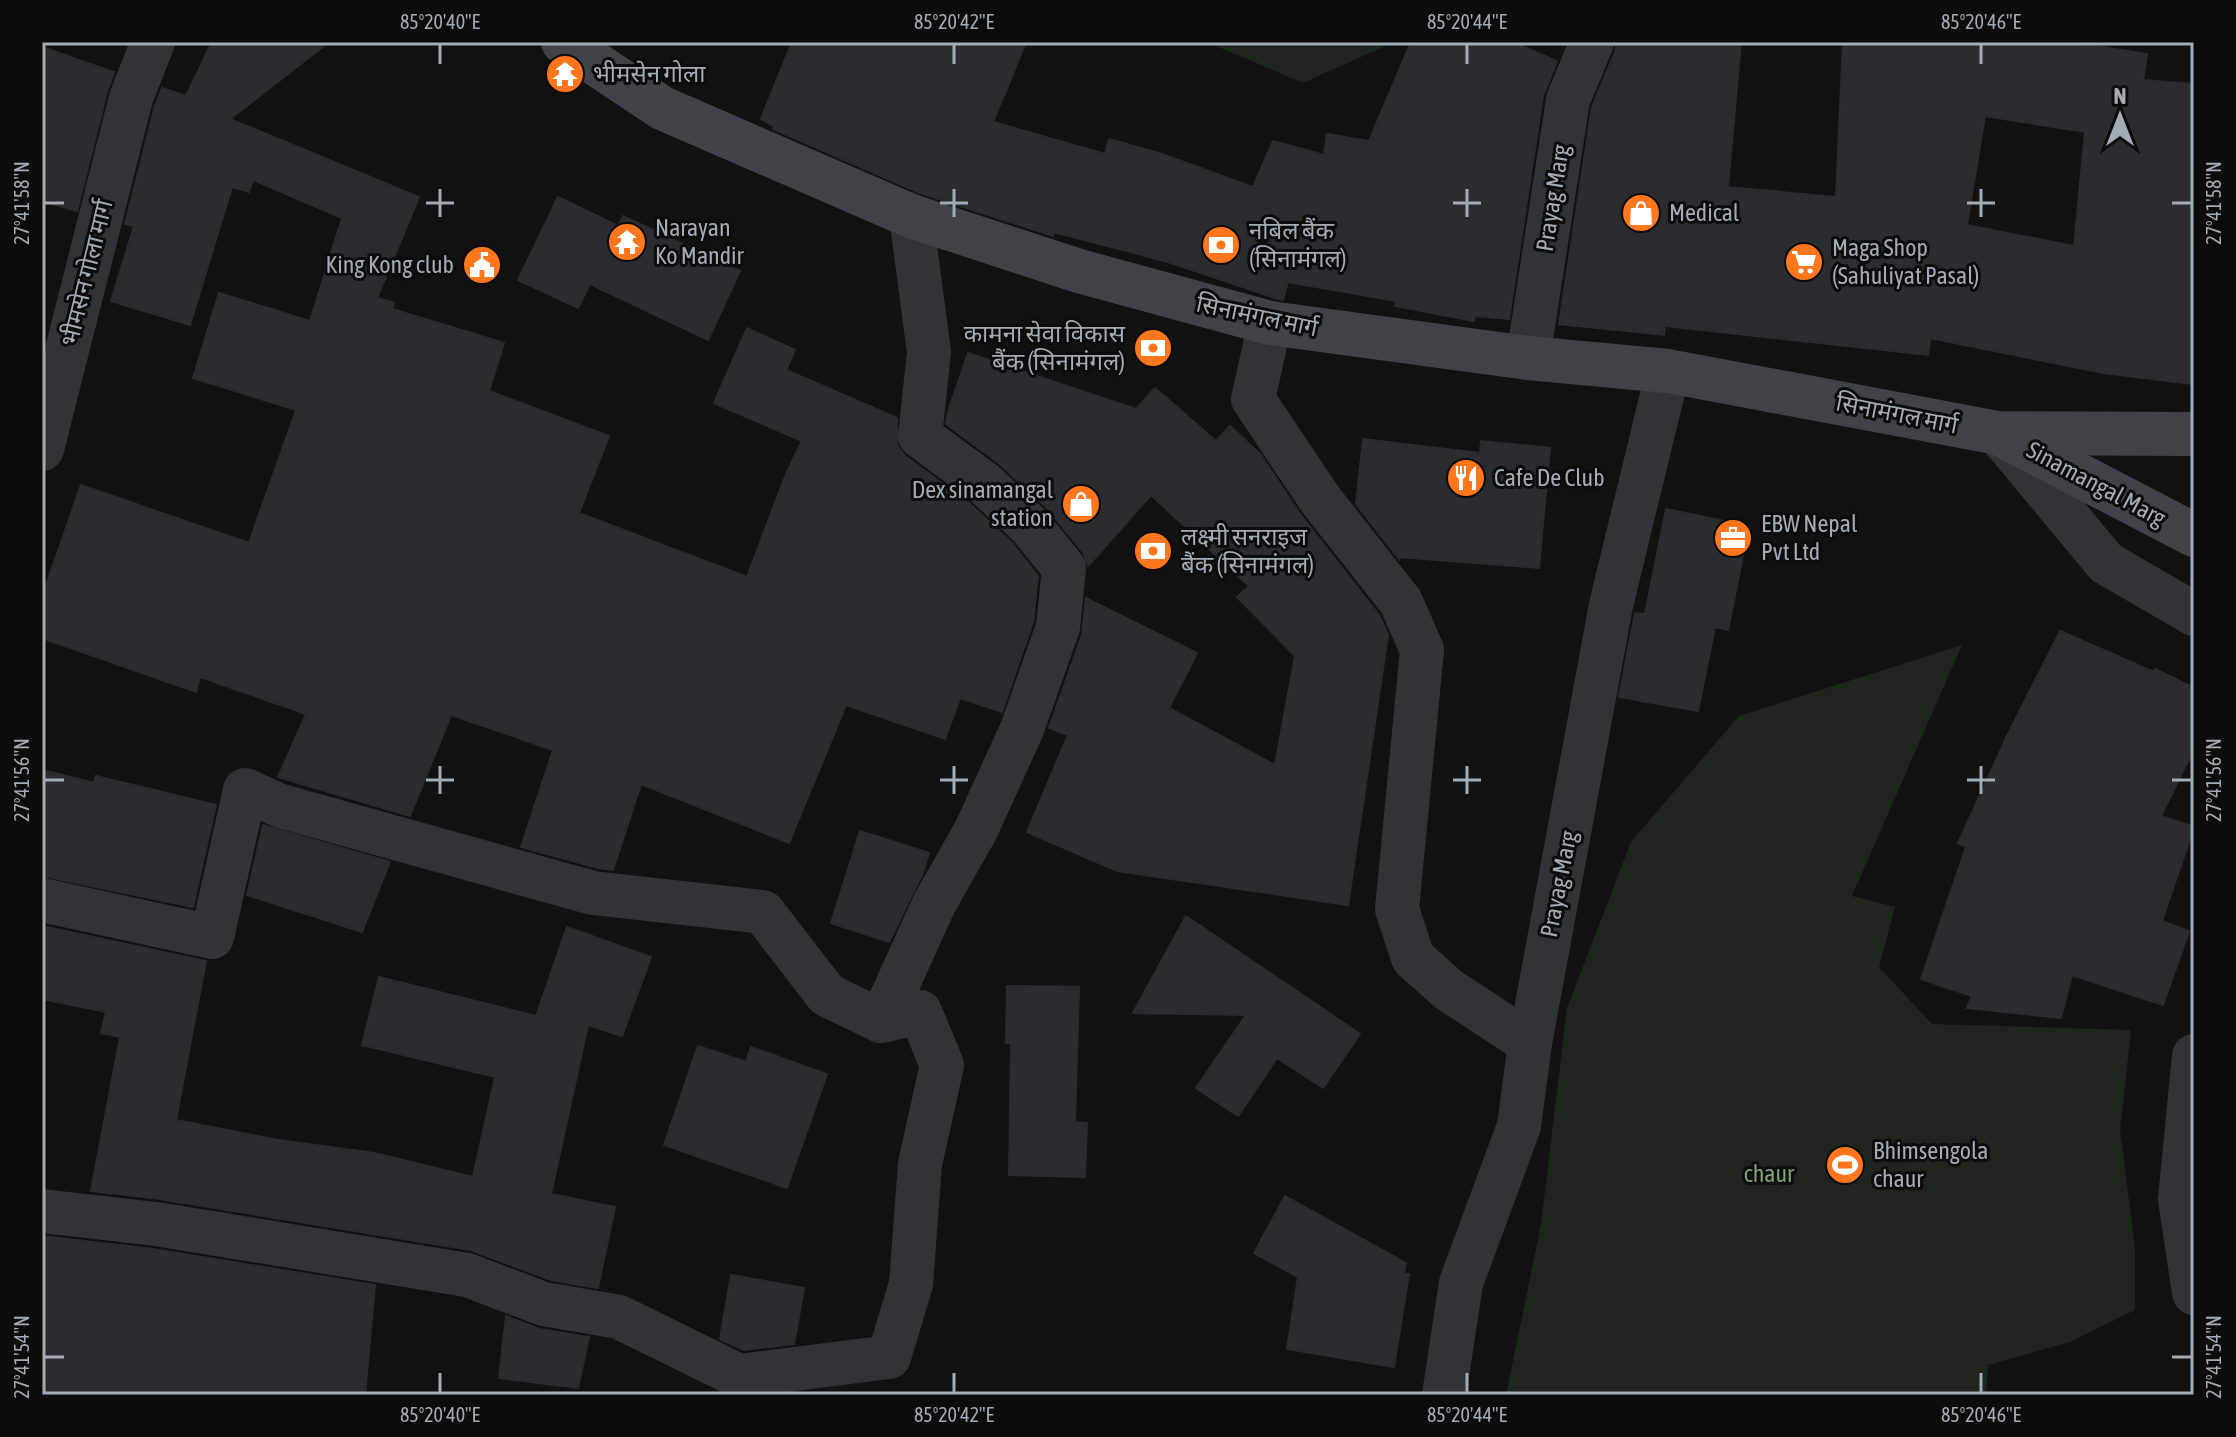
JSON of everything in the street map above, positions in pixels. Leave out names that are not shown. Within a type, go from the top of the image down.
[{"type":"main road","name":"सिनामंगल मार्ग","points":[[563,42],[662,108],[911,216],[1079,271],[1270,323],[1528,358],[1668,371],[1998,433]]},
{"type":"main road","points":[[1998,433],[2194,434]]},
{"type":"main road","name":"Sinamangal Marg","points":[[1998,433],[2194,535]]},
{"type":"street","name":"भीमसेन गोला मार्ग","points":[[42,449],[131,98],[153,42]]},
{"type":"street","name":"Prayag Marg","points":[[1528,358],[1568,100],[1592,42]]},
{"type":"street","points":[[881,1021],[934,904],[976,830],[1022,729],[1058,627],[1064,568],[1030,526],[985,484],[920,436],[929,352],[911,216]]},
{"type":"street","points":[[1270,323],[1253,399],[1320,499],[1401,602],[1422,650],[1397,909],[1413,958],[1449,990],[1530,1043]]},
{"type":"street","name":"Prayag Marg","points":[[1444,1395],[1461,1283],[1519,1126],[1530,1043],[1611,605],[1668,371]]},
{"type":"street","points":[[1998,433],[2106,563],[2194,614]]},
{"type":"street","points":[[42,900],[212,937],[245,790],[281,806],[593,893],[763,912],[827,995],[881,1021],[920,1012],[942,1065],[920,1164],[911,1284],[889,1357],[739,1376],[619,1317],[544,1304],[467,1275],[156,1224],[42,1211]]},
{"type":"street","points":[[2194,1056],[2180,1199],[2194,1293]]},
{"type":"green space","points":[[1207,42],[1394,42],[1303,83]]},
{"type":"green space","name":"chaur","points":[[1962,645],[1852,896],[1895,907],[1879,967],[1932,1024],[2131,1030],[2120,1130],[2135,1247],[2135,1310],[2070,1342],[1988,1365],[1986,1395],[1506,1395],[1541,1224],[1567,1008],[1631,842],[1739,716]]},
{"type":"building","points":[[212,42],[329,42],[230,119],[419,197],[377,298],[394,303],[392,309],[504,343],[489,391],[609,436],[579,513],[747,577],[786,474],[802,441],[714,403],[747,328],[795,350],[786,370],[897,418],[897,445],[905,456],[969,503],[1012,543],[1038,576],[1033,622],[1002,712],[960,698],[945,739],[846,705],[789,843],[641,784],[613,870],[521,847],[553,750],[451,715],[410,816],[278,777],[306,714],[200,677],[196,692],[42,638],[42,597],[81,485],[249,543],[296,410],[193,378],[219,293],[310,321],[342,218],[253,180],[249,192],[232,187],[190,325],[111,301],[134,226],[125,224],[162,88],[186,96]]},
{"type":"building","points":[[792,42],[1026,42],[993,122],[1105,154],[1109,139],[1159,153],[1253,187],[1273,141],[1324,155],[1327,134],[1369,141],[1411,42],[1512,42],[1557,61],[1543,96],[1509,319],[1475,316],[1474,321],[1395,306],[1396,301],[1288,282],[1283,300],[1168,262],[1054,232],[1053,236],[920,193],[773,129],[774,126],[761,119]]},
{"type":"building","points":[[1616,42],[1741,42],[1728,187],[1836,197],[1843,42],[2070,42],[2147,54],[2143,80],[2194,84],[2194,384],[2103,373],[1930,338],[1928,355],[1665,326],[1664,335],[1559,324],[1592,107],[1615,52]],"holes":[[[1985,116],[2085,132],[2074,246],[1967,225]]]},
{"type":"building","points":[[42,47],[114,72],[77,211],[42,201]]},
{"type":"building","points":[[558,197],[618,226],[623,216],[740,271],[708,340],[590,284],[578,308],[518,280]]},
{"type":"building","points":[[968,353],[1136,409],[1155,388],[1216,441],[1230,426],[1260,454],[1300,514],[1379,615],[1388,635],[1348,905],[1117,871],[1027,832],[1068,735],[1049,728],[1082,635],[1086,598],[1197,653],[1169,708],[1275,765],[1295,656],[1237,597],[1249,586],[1151,495],[1088,566],[1083,552],[1047,508],[1000,464],[946,424]]},
{"type":"building","points":[[1363,439],[1480,453],[1481,441],[1550,448],[1539,568],[1399,559],[1356,504]]},
{"type":"building","points":[[1666,509],[1749,526],[1728,630],[1715,627],[1698,711],[1619,697],[1635,613],[1645,614]]},
{"type":"building","points":[[2060,631],[2194,688],[2194,749],[2161,816],[2194,827],[2162,921],[2189,931],[2163,1005],[2072,975],[2061,1018],[1967,1008],[1972,996],[1921,979],[1966,847],[1958,843]]},
{"type":"building","points":[[42,770],[94,783],[96,776],[216,805],[193,907],[42,876]]},
{"type":"building","points":[[263,825],[390,862],[362,932],[247,895]]},
{"type":"building","points":[[860,831],[929,853],[922,875],[889,942],[831,923]]},
{"type":"building","points":[[1186,916],[1360,1034],[1323,1088],[1277,1058],[1238,1116],[1196,1088],[1246,1015],[1133,1013]]},
{"type":"building","points":[[42,926],[206,961],[176,1120],[279,1140],[374,1153],[473,1177],[495,1077],[362,1045],[379,977],[536,1016],[567,927],[651,957],[622,1036],[588,1025],[551,1194],[615,1207],[598,1288],[551,1280],[471,1250],[160,1199],[91,1191],[120,1037],[101,1033],[106,1012],[42,999]]},
{"type":"building","points":[[1007,986],[1079,987],[1075,1122],[1087,1123],[1085,1177],[1009,1175],[1011,1043],[1006,1043]]},
{"type":"building","points":[[698,1046],[746,1062],[751,1047],[827,1074],[787,1188],[664,1145]]},
{"type":"building","points":[[1285,1196],[1406,1263],[1404,1274],[1409,1274],[1394,1367],[1287,1349],[1298,1277],[1254,1253]]},
{"type":"building","points":[[42,1236],[153,1249],[375,1285],[365,1395],[42,1395]]},
{"type":"building","points":[[731,1275],[804,1288],[794,1344],[743,1350],[720,1339]]},
{"type":"building","points":[[506,1316],[539,1329],[589,1337],[578,1388],[499,1378]]},
{"type":"place","name":"भीमसेन गोला","points":[[565,74]]},
{"type":"place","name":"Medical","points":[[1641,213]]},
{"type":"place","name":"Narayan Ko Mandir","points":[[627,242]]},
{"type":"place","name":"नबिल बैंक (सिनामंगल)","points":[[1221,245]]},
{"type":"place","name":"Maga Shop (Sahuliyat Pasal)","points":[[1804,262]]},
{"type":"place","name":"King Kong club","points":[[482,265]]},
{"type":"place","name":"कामना सेवा विकास बैंक (सिनामंगल)","points":[[1153,348]]},
{"type":"place","name":"Cafe De Club","points":[[1466,478]]},
{"type":"place","name":"Dex sinamangal station","points":[[1081,504]]},
{"type":"place","name":"EBW Nepal Pvt Ltd","points":[[1733,538]]},
{"type":"place","name":"लक्ष्मी सनराइज बैंक (सिनामंगल)","points":[[1153,551]]},
{"type":"place","name":"Bhimsengola chaur","points":[[1845,1165]]}]
